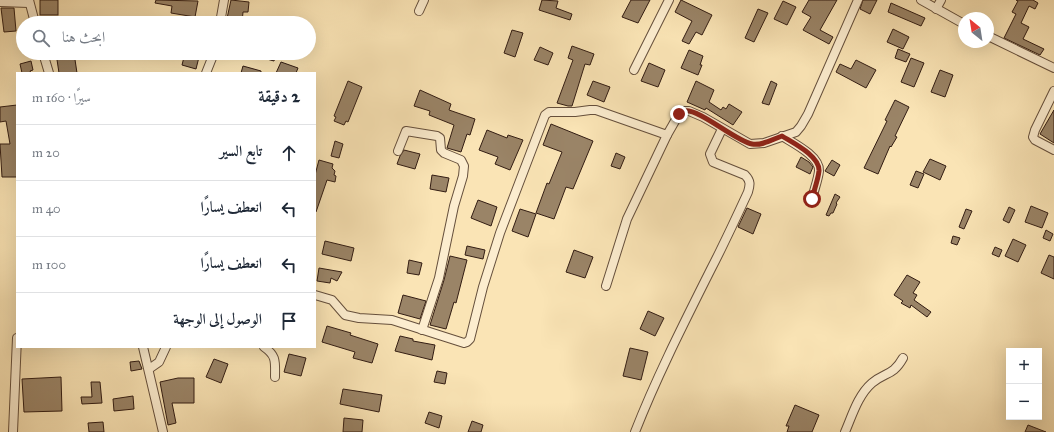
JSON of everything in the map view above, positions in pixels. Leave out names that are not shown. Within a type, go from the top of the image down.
[{"type":"street","points":[[221,16],[224,0]]},
{"type":"street","points":[[419,11],[424,0]]},
{"type":"street","points":[[634,70],[669,0]]},
{"type":"street","points":[[606,286],[627,219],[667,135],[679,114],[684,111],[689,111],[703,117],[750,144],[764,143],[796,132],[808,114],[858,0]]},
{"type":"street","points":[[921,0],[958,21]]},
{"type":"street","points":[[936,9],[941,0]]},
{"type":"street","points":[[0,2],[29,2],[32,16]]},
{"type":"street","points":[[994,39],[1054,68]]},
{"type":"street","points":[[45,60],[49,72]]},
{"type":"street","points":[[207,72],[212,60]]},
{"type":"street","points":[[1054,90],[1033,137],[1035,140],[1054,150]]},
{"type":"street","points":[[316,295],[332,300],[345,314],[359,318],[392,320],[464,343],[467,342],[470,339],[483,287],[500,232],[545,115],[549,112],[596,110],[667,135]]},
{"type":"street","points":[[635,432],[665,361],[748,192],[750,183],[749,179],[713,162],[711,158],[710,154],[722,128]]},
{"type":"street","points":[[398,151],[406,131],[437,136],[440,138],[441,150],[444,153],[461,160],[464,166],[464,176],[454,206],[439,278],[422,330]]},
{"type":"street","points":[[782,136],[816,160],[819,170],[812,199]]},
{"type":"street","points":[[12,432],[16,348]]},
{"type":"street","points":[[143,348],[163,432]]},
{"type":"street","points":[[149,368],[159,362],[166,348]]},
{"type":"street","points":[[265,348],[271,352],[275,359],[275,377]]},
{"type":"street","points":[[845,432],[856,405],[866,389],[872,382],[896,369],[903,358]]},
{"type":"building","points":[[40,0],[58,0],[58,15],[40,15]]},
{"type":"building","points":[[156,0],[198,1],[195,16],[171,13],[172,6],[155,3]]},
{"type":"building","points":[[231,0],[249,2],[248,12],[243,12],[243,16],[228,16]]},
{"type":"building","points":[[542,0],[558,1],[556,8],[572,14],[570,20],[539,10]]},
{"type":"building","points":[[631,0],[650,0],[638,23],[622,17]]},
{"type":"building","points":[[681,0],[712,15],[702,35],[696,32],[689,44],[682,41],[692,21],[675,12]]},
{"type":"building","points":[[809,0],[837,0],[820,30],[833,37],[829,44],[803,30],[811,17],[802,12]]},
{"type":"building","points":[[863,0],[877,0],[870,14],[860,9]]},
{"type":"building","points":[[1016,0],[1033,0],[1038,3],[1035,9],[1029,6],[1021,23],[1029,27],[1023,39],[1044,49],[1040,55],[1004,38],[1016,14],[1012,12],[1018,1]]},
{"type":"building","points":[[783,1],[796,7],[787,25],[774,19]]},
{"type":"building","points":[[891,3],[925,18],[921,26],[888,12]]},
{"type":"building","points":[[1,8],[14,8],[16,31],[4,32]]},
{"type":"building","points":[[758,9],[768,13],[754,42],[745,38]]},
{"type":"building","points":[[893,29],[909,37],[903,49],[887,42]]},
{"type":"building","points":[[512,30],[523,33],[515,57],[504,53]]},
{"type":"building","points":[[572,46],[594,54],[590,65],[585,64],[572,106],[568,106],[557,103],[573,60],[568,58]]},
{"type":"building","points":[[540,47],[553,53],[548,65],[534,60]]},
{"type":"building","points":[[898,49],[910,54],[906,62],[895,58]]},
{"type":"building","points":[[689,50],[703,56],[700,65],[702,65],[698,75],[681,68]]},
{"type":"building","points":[[911,58],[924,63],[914,87],[901,82]]},
{"type":"building","points":[[57,60],[75,60],[77,72],[59,72]]},
{"type":"building","points":[[183,60],[198,60],[196,69],[182,65]]},
{"type":"building","points":[[856,60],[876,70],[866,88],[836,72],[840,64],[851,69]]},
{"type":"building","points":[[31,61],[33,70],[30,72],[22,72],[20,64]]},
{"type":"building","points":[[281,62],[298,68],[296,72],[276,72]]},
{"type":"building","points":[[649,63],[665,70],[658,87],[641,81]]},
{"type":"building","points":[[243,66],[261,71],[261,72],[241,72]]},
{"type":"building","points":[[940,70],[953,75],[945,97],[931,92]]},
{"type":"building","points":[[348,81],[362,87],[348,122],[346,121],[344,125],[334,121],[336,117],[334,116]]},
{"type":"building","points":[[593,81],[610,87],[604,102],[587,95]]},
{"type":"building","points":[[696,81],[714,90],[709,102],[721,110],[723,107],[726,109],[729,104],[742,112],[733,125],[706,108],[705,110],[687,102]]},
{"type":"building","points":[[771,81],[777,84],[769,105],[762,103]]},
{"type":"building","points":[[420,90],[451,104],[449,110],[475,119],[470,135],[467,134],[461,152],[447,148],[454,125],[429,115],[430,111],[414,106]]},
{"type":"building","points":[[895,100],[909,107],[895,136],[897,137],[891,147],[890,146],[878,174],[864,168],[887,121],[885,120]]},
{"type":"building","points":[[16,105],[16,177],[2,177],[0,144],[10,144],[6,121],[0,122],[0,107]]},
{"type":"building","points":[[1054,110],[1054,143],[1040,134]]},
{"type":"building","points":[[551,124],[593,141],[573,189],[566,187],[554,219],[536,213],[547,183],[549,184],[562,152],[543,145]]},
{"type":"building","points":[[487,130],[507,138],[508,135],[523,140],[510,170],[495,164],[498,157],[479,150]]},
{"type":"building","points":[[335,141],[343,144],[339,158],[331,156]]},
{"type":"building","points":[[404,150],[420,154],[415,169],[397,164]]},
{"type":"building","points":[[616,153],[625,157],[620,169],[611,166]]},
{"type":"building","points":[[801,157],[809,162],[813,167],[810,174],[796,167]]},
{"type":"building","points":[[930,159],[946,166],[940,180],[923,172]]},
{"type":"building","points":[[319,160],[333,164],[332,168],[335,171],[334,175],[336,176],[335,182],[327,180],[316,212],[316,171]]},
{"type":"building","points":[[832,160],[840,165],[834,176],[825,171]]},
{"type":"building","points":[[916,171],[924,174],[918,188],[910,185]]},
{"type":"building","points":[[432,175],[449,178],[446,192],[430,189]]},
{"type":"building","points":[[835,194],[840,197],[836,203],[837,204],[833,213],[829,216],[826,215]]},
{"type":"building","points":[[478,200],[497,207],[491,226],[471,218]]},
{"type":"building","points":[[1031,206],[1048,213],[1042,228],[1025,222]]},
{"type":"building","points":[[1009,207],[1015,210],[1009,223],[1003,220]]},
{"type":"building","points":[[747,208],[761,214],[753,234],[738,227]]},
{"type":"building","points":[[520,209],[536,214],[528,237],[512,231]]},
{"type":"building","points":[[966,209],[972,211],[964,229],[959,227]]},
{"type":"building","points":[[1046,230],[1053,234],[1050,241],[1043,238]]},
{"type":"building","points":[[953,236],[960,238],[957,245],[951,243]]},
{"type":"building","points":[[1013,239],[1026,245],[1018,262],[1005,256]]},
{"type":"building","points":[[325,241],[354,248],[351,261],[322,254]]},
{"type":"building","points":[[467,246],[485,250],[483,259],[465,255]]},
{"type":"building","points":[[995,247],[1002,250],[999,257],[992,254]]},
{"type":"building","points":[[574,250],[593,257],[585,278],[566,272]]},
{"type":"building","points":[[1049,255],[1054,257],[1054,279],[1041,273]]},
{"type":"building","points":[[450,256],[467,260],[456,303],[454,302],[446,329],[430,325]]},
{"type":"building","points":[[409,260],[422,263],[419,275],[407,273]]},
{"type":"building","points":[[319,268],[342,272],[337,281],[331,278],[330,283],[317,281]]},
{"type":"building","points":[[907,275],[920,282],[913,293],[917,295],[914,300],[931,312],[927,317],[911,305],[910,308],[901,303],[903,301],[894,295]]},
{"type":"building","points":[[403,295],[426,301],[420,319],[398,313]]},
{"type":"building","points":[[648,311],[664,318],[655,336],[640,329]]},
{"type":"building","points":[[327,326],[351,333],[350,335],[378,344],[372,363],[353,358],[355,352],[322,342]]},
{"type":"building","points":[[400,336],[413,339],[413,341],[435,345],[432,360],[395,351]]},
{"type":"building","points":[[630,348],[648,352],[641,380],[623,376]]},
{"type":"building","points":[[289,354],[306,358],[301,376],[284,372]]},
{"type":"building","points":[[214,359],[228,364],[221,383],[206,377]]},
{"type":"building","points":[[139,361],[142,369],[131,371],[130,362]]},
{"type":"building","points":[[437,371],[447,373],[445,384],[434,382]]},
{"type":"building","points":[[61,377],[62,411],[24,412],[22,379]]},
{"type":"building","points":[[178,378],[194,378],[194,403],[172,403],[176,423],[168,425],[160,382]]},
{"type":"building","points":[[91,382],[100,382],[102,403],[82,404],[81,397],[92,397]]},
{"type":"building","points":[[343,389],[382,395],[379,412],[340,404]]},
{"type":"building","points":[[133,396],[134,409],[114,411],[113,399]]},
{"type":"building","points":[[795,405],[819,415],[812,432],[787,432],[789,426],[786,426]]},
{"type":"building","points":[[429,412],[442,416],[439,428],[425,423]]},
{"type":"building","points":[[344,418],[363,420],[362,432],[343,432]]},
{"type":"building","points":[[472,421],[483,425],[481,432],[468,432]]},
{"type":"building","points":[[103,422],[104,432],[89,432],[88,423]]},
{"type":"building","points":[[1028,425],[1046,432],[1025,432]]},
{"type":"route","points":[[679,114],[684,111],[689,111],[703,117],[750,144],[764,143],[782,136],[801,148],[816,160],[819,170],[812,199]]}]
